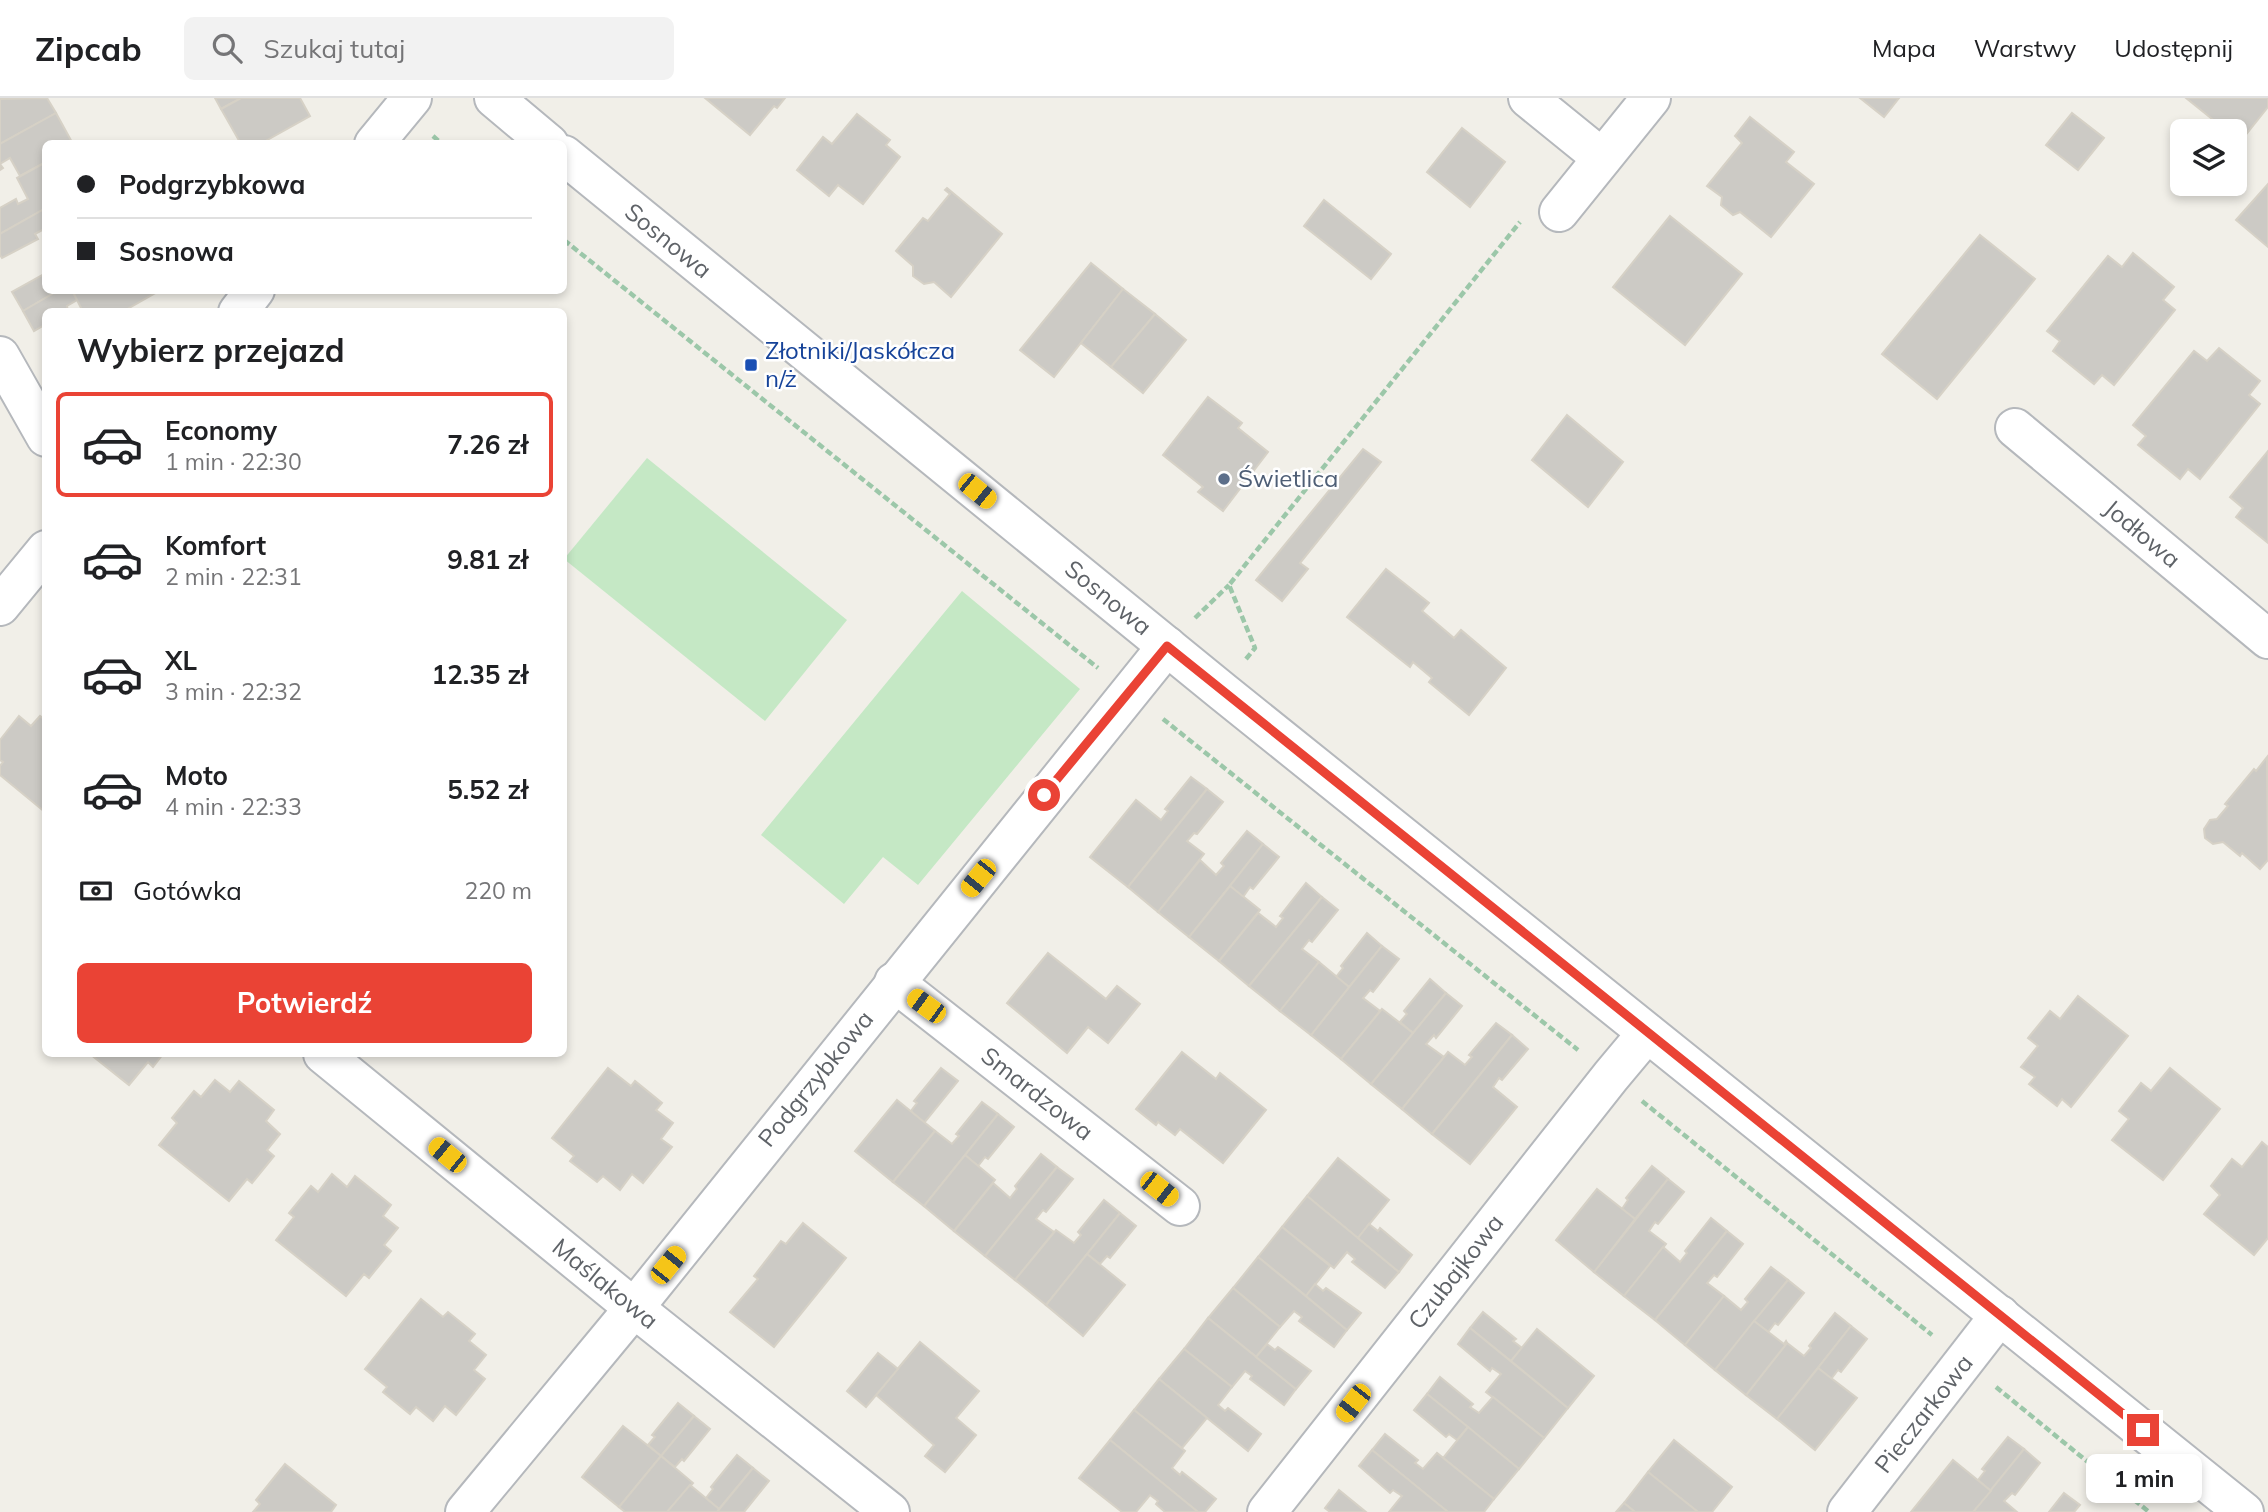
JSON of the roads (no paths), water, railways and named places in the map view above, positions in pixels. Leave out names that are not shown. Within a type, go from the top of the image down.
[{"type":"street","points":[[377,140],[412,98]]},
{"type":"street","points":[[494,98],[544,140]]},
{"type":"street","points":[[1528,98],[1602,158]]},
{"type":"street","points":[[1541,215],[1602,158],[1651,98]]},
{"type":"street","name":"Sosnowa","points":[[567,157],[1223,692],[2245,1512]]},
{"type":"street","points":[[241,308],[252,294]]},
{"type":"street","points":[[0,356],[42,430]]},
{"type":"street","name":"Jodłowa","points":[[2015,428],[2268,639]]},
{"type":"street","points":[[0,606],[42,555]]},
{"type":"street","name":"Podgrzybkowa","points":[[465,1512],[634,1308],[1167,646]]},
{"type":"street","name":"Smardzowa","points":[[894,982],[1180,1206]]},
{"type":"street","name":"Czubajkowa","points":[[1267,1512],[1647,1033]]},
{"type":"street","name":"Maślakowa","points":[[327,1057],[634,1308],[890,1512]]},
{"type":"street","name":"Pieczarkowa","points":[[1847,1512],[2000,1315]]},
{"type":"place","name":"Złotniki/Jaskółcza n/ż","points":[[751,365]]},
{"type":"place","name":"Świetlica","points":[[1224,479]]}]
